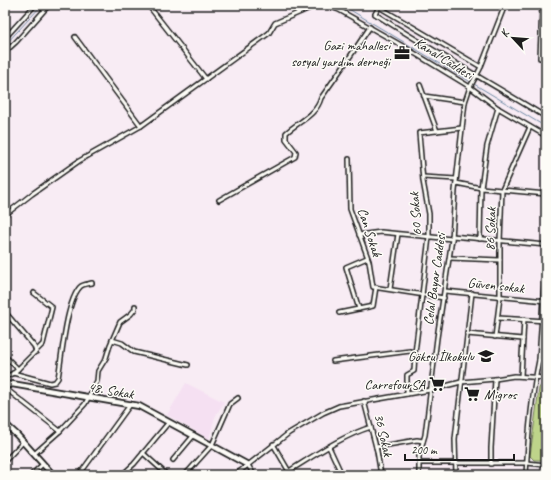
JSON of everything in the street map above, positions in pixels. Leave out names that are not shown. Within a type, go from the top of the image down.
[{"type":"main road","name":"48. Sokak","points":[[5,387],[12,384],[139,406],[248,465]]},
{"type":"main road","points":[[5,424],[24,442],[53,475]]},
{"type":"street","points":[[5,38],[35,5]]},
{"type":"street","points":[[5,52],[49,5]]},
{"type":"street","points":[[148,5],[206,79]]},
{"type":"street","points":[[5,215],[79,161],[141,126],[269,33],[274,23],[317,5]]},
{"type":"street","name":"Kanal Caddesi","points":[[326,5],[339,10],[370,27],[470,86],[498,108],[546,136]]},
{"type":"street","name":"Celal Bayar Caddesi","points":[[418,475],[450,258],[456,181],[465,102],[470,86],[481,67],[505,5]]},
{"type":"street","points":[[540,58],[542,5]]},
{"type":"street","points":[[481,67],[379,7],[377,10],[375,14],[546,117]]},
{"type":"street","points":[[219,200],[295,157],[296,152],[286,139],[286,133],[314,112],[321,98],[370,27]]},
{"type":"street","points":[[75,37],[141,126]]},
{"type":"street","points":[[420,85],[437,131],[462,128]]},
{"type":"street","points":[[424,96],[465,102]]},
{"type":"street","points":[[480,239],[481,188],[487,146],[498,108]]},
{"type":"street","name":"86 Sokak","points":[[495,337],[500,297],[502,190],[530,127]]},
{"type":"street","name":"60 Sokak","points":[[407,394],[407,375],[414,371],[429,237],[429,214],[423,177],[419,133],[437,131]]},
{"type":"street","name":"Can Sokak","points":[[349,159],[350,209],[367,258],[375,287]]},
{"type":"street","points":[[423,177],[456,181],[481,188],[546,194]]},
{"type":"street","points":[[359,235],[381,232],[429,237],[480,239],[546,245]]},
{"type":"street","points":[[390,289],[398,234]]},
{"type":"street","points":[[526,475],[535,377],[539,360],[546,256]]},
{"type":"street","points":[[359,309],[346,267],[367,258]]},
{"type":"street","points":[[450,258],[500,260]]},
{"type":"street","points":[[13,373],[50,383],[54,382],[58,378],[70,310],[75,293],[82,285],[92,283]]},
{"type":"street","points":[[339,313],[373,306],[375,287],[422,293],[444,298]]},
{"type":"street","name":"Güven sokak","points":[[445,291],[544,301]]},
{"type":"street","points":[[5,377],[18,369],[43,344],[52,307],[34,293]]},
{"type":"street","points":[[456,475],[455,439],[460,382],[472,293]]},
{"type":"street","points":[[34,454],[60,431],[85,404],[97,381],[98,371],[106,358],[120,322],[131,314],[135,308],[134,306]]},
{"type":"street","points":[[5,312],[34,346],[36,352]]},
{"type":"street","points":[[498,318],[546,321]]},
{"type":"street","points":[[521,376],[524,319]]},
{"type":"street","points":[[467,334],[523,339]]},
{"type":"street","points":[[112,340],[122,343],[134,352],[188,365]]},
{"type":"street","points":[[333,361],[410,351],[415,353]]},
{"type":"street","points":[[5,356],[18,369]]},
{"type":"street","points":[[539,360],[546,361]]},
{"type":"street","points":[[235,475],[289,433],[323,413],[339,406],[364,400],[430,390],[460,382],[514,376],[546,378]]},
{"type":"street","points":[[491,464],[495,379]]},
{"type":"street","points":[[5,387],[60,431]]},
{"type":"street","points":[[184,475],[212,445],[230,404],[238,398]]},
{"type":"street","name":"36 Sokak","points":[[364,400],[376,447],[381,475]]},
{"type":"street","points":[[79,475],[130,405]]},
{"type":"street","points":[[122,475],[134,464],[169,422]]},
{"type":"street","points":[[289,471],[360,430],[371,427]]},
{"type":"street","points":[[173,460],[194,435]]},
{"type":"street","points":[[376,447],[417,440],[423,441]]},
{"type":"street","points":[[5,461],[24,442]]},
{"type":"street","points":[[273,444],[291,475]]},
{"type":"street","points":[[329,447],[341,475]]},
{"type":"street","points":[[143,453],[164,474]]},
{"type":"street","points":[[419,463],[527,463],[546,465]]},
{"type":"street","points":[[31,475],[43,464]]},
{"type":"street","points":[[248,465],[254,475]]},
{"type":"shaded area","points":[[186,383],[224,402],[215,417],[209,439],[167,415]]},
{"type":"green space","points":[[542,384],[546,384],[546,460],[534,460],[530,456],[539,388]]},
{"type":"waterway","points":[[5,45],[42,5]]},
{"type":"waterway","points":[[342,5],[469,81]]},
{"type":"waterway","points":[[474,84],[546,127]]},
{"type":"place","name":"Gazi mahallesi sosyal yardım derneği","points":[[402,53]]},
{"type":"place","name":"Göksu İlkokulu","points":[[486,356]]},
{"type":"place","name":"CarrefourSA","points":[[437,384]]},
{"type":"place","name":"Migros","points":[[472,394]]}]
